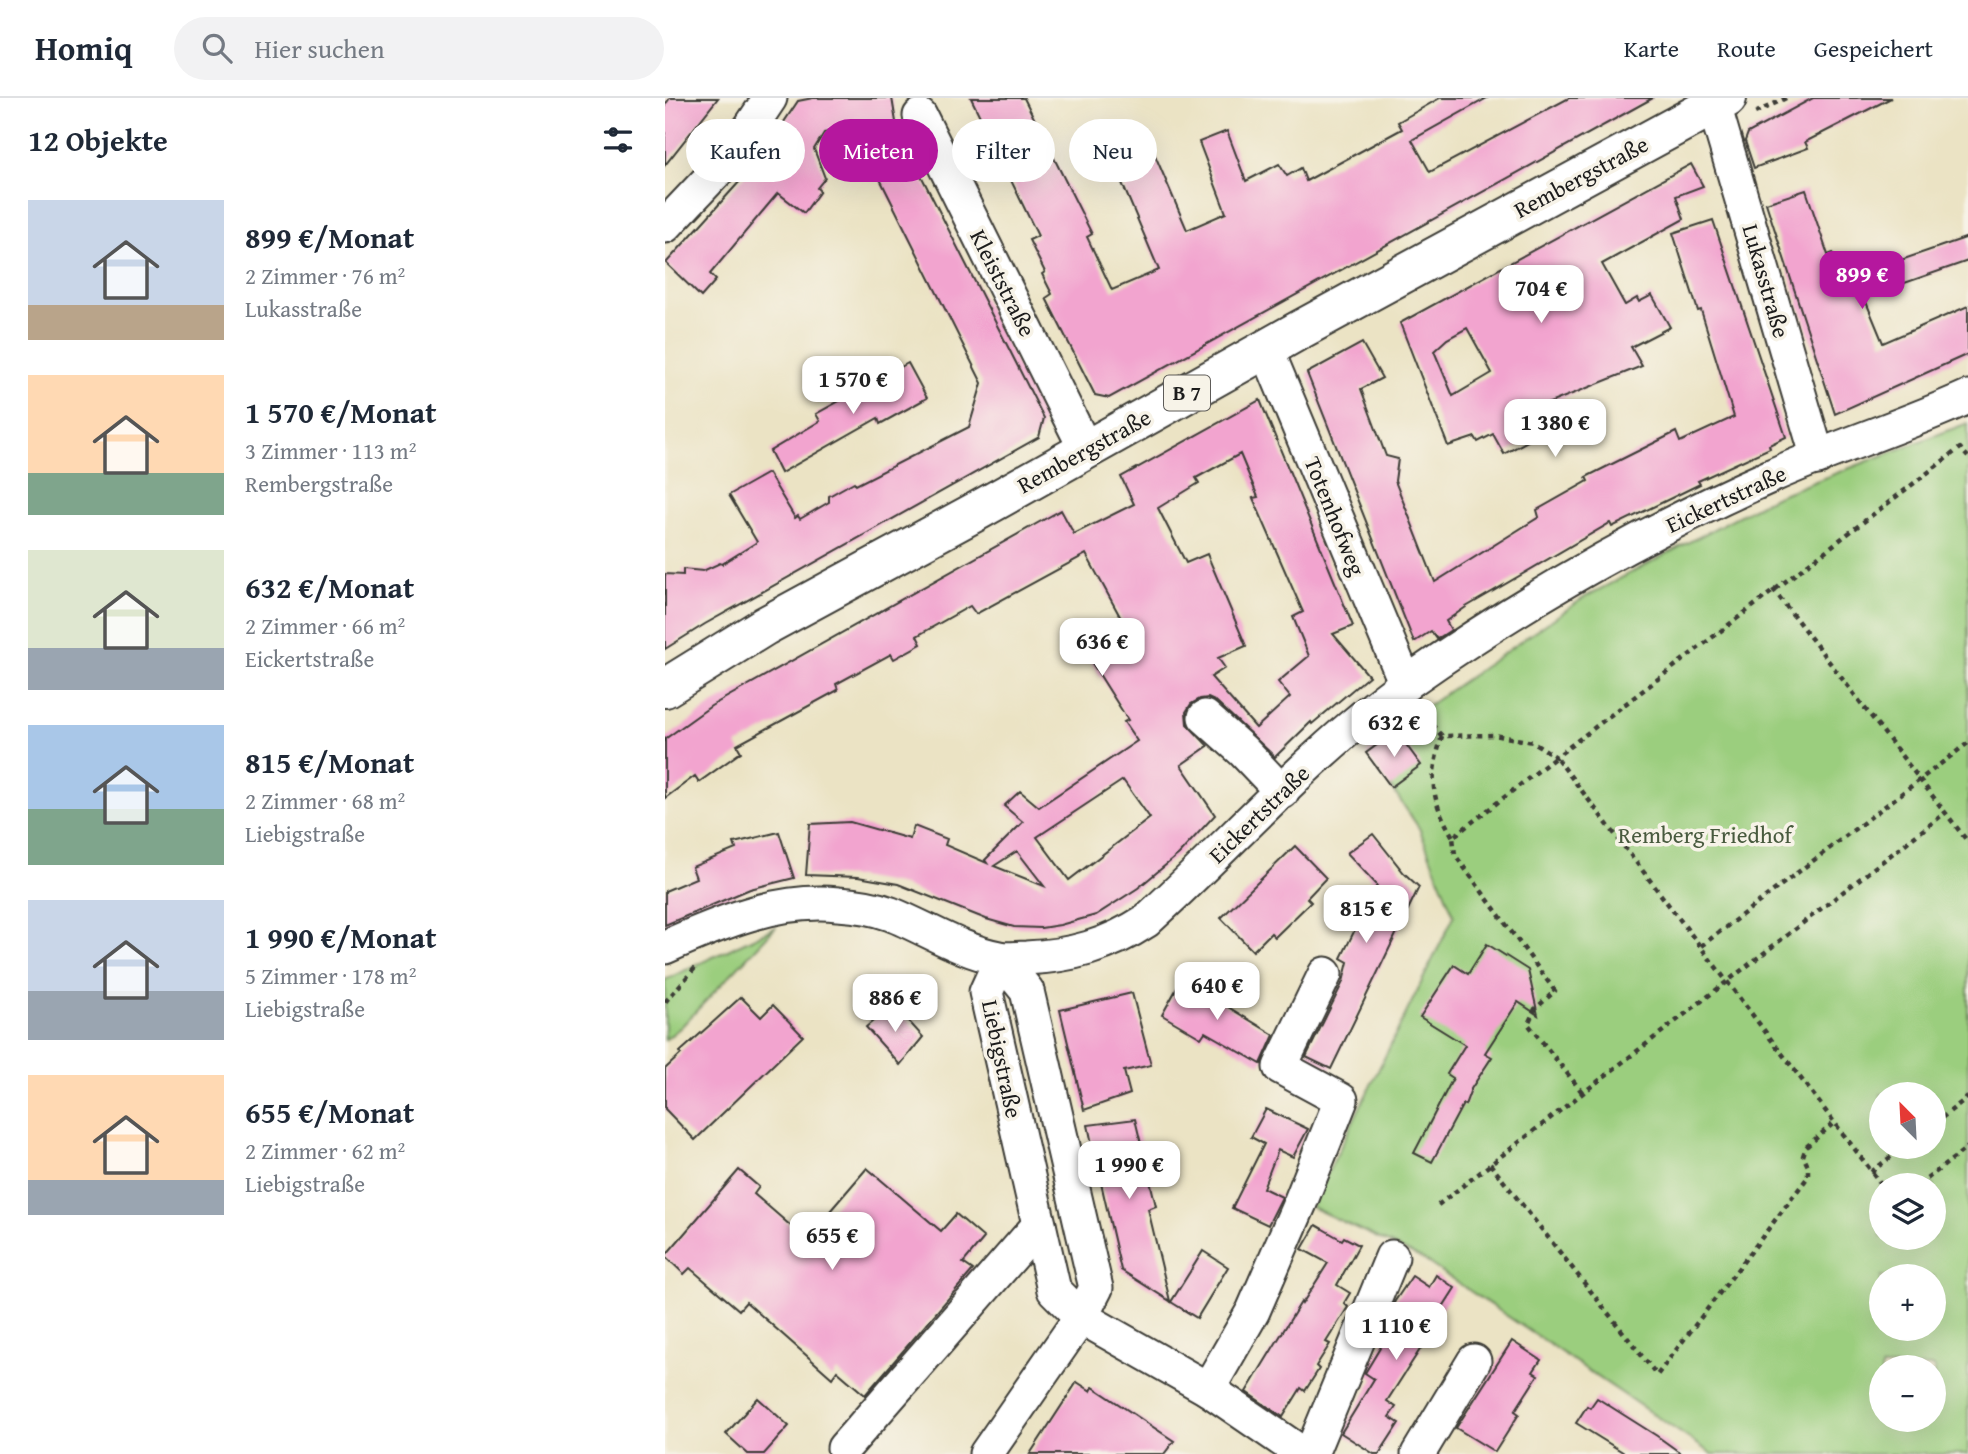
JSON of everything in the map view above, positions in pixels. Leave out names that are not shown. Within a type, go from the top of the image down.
[{"type":"main road","name":"Rembergstraße","points":[[665,688],[765,626],[1266,348],[1721,102]]},
{"type":"street","points":[[665,226],[732,155],[770,98]]},
{"type":"street","name":"Lukasstraße","points":[[1721,102],[1818,458]]},
{"type":"street","name":"Kleiststraße","points":[[920,116],[1086,450]]},
{"type":"street","name":"Totenhofweg","points":[[1266,348],[1406,684]]},
{"type":"street","name":"Eickertstraße","points":[[665,947],[706,929],[757,912],[802,902],[840,904],[887,913],[957,944],[1000,959],[1057,957],[1123,937],[1154,913],[1343,734],[1406,684],[1504,619],[1610,555],[1725,497],[1968,397]]},
{"type":"street","points":[[1205,717],[1243,751],[1282,792]]},
{"type":"street","name":"Liebigstraße","points":[[1081,1318],[1096,1288],[1027,991],[1000,959],[986,992],[1054,1290],[1081,1318],[1208,1389],[1303,1454]]},
{"type":"street","points":[[1208,1389],[1253,1311],[1341,1100],[1280,1067],[1325,974]]},
{"type":"street","points":[[844,1448],[1039,1225]]},
{"type":"street","points":[[1311,1454],[1392,1256]]},
{"type":"street","points":[[986,1454],[1081,1318]]},
{"type":"street","points":[[1418,1454],[1474,1361]]},
{"type":"path","points":[[1453,837],[1960,448],[1968,457]]},
{"type":"path","points":[[1773,589],[1968,842]]},
{"type":"path","points":[[1406,684],[1420,711],[1443,736],[1494,735],[1533,742],[1556,757],[1871,1172],[1888,1159]]},
{"type":"path","points":[[1443,736],[1434,761],[1433,794],[1441,817],[1453,837],[1455,855],[1555,991],[1535,1009],[1528,1024],[1582,1092]]},
{"type":"path","points":[[1701,946],[1968,743]]},
{"type":"path","points":[[1438,1205],[1945,813]]},
{"type":"path","points":[[1946,1114],[1968,1097]]},
{"type":"path","points":[[1490,1164],[1657,1375],[1808,1177],[1808,1166],[1803,1156],[1806,1147],[1835,1122]]},
{"type":"path","points":[[1934,1173],[1968,1147]]},
{"type":"green space","name":"Remberg Friedhof","points":[[1968,423],[1968,1454],[1712,1454],[1421,1258],[1311,1207],[1454,916],[1419,828],[1391,787],[1396,731],[1420,711],[1585,597],[1774,497]]},
{"type":"green space","points":[[776,927],[681,1027],[665,1040],[665,980]]},
{"type":"building","points":[[670,98],[718,98],[701,119],[686,119],[686,138],[665,165],[665,105]]},
{"type":"building","points":[[813,98],[892,98],[896,119],[819,119],[819,141],[814,149],[819,162],[819,182],[822,182],[817,188],[820,191],[804,213],[778,193],[710,274],[716,280],[701,297],[666,263],[739,182],[805,182],[805,119],[786,119],[798,101]]},
{"type":"building","points":[[971,98],[1024,98],[1034,119],[981,119]]},
{"type":"building","points":[[1440,98],[1487,98],[1412,140],[1430,172],[1569,98],[1653,98],[1109,398],[1095,395],[1046,298],[1052,294],[1042,274],[1045,272],[1029,240],[1038,236],[1012,182],[1055,182],[1055,160],[1092,234],[1087,237],[1112,290],[1159,270],[1122,182],[1157,182],[1157,160],[1187,230],[1226,213],[1199,142],[1227,131],[1246,181],[1279,164],[1287,176],[1301,168],[1306,181],[1402,129],[1398,122]]},
{"type":"building","points":[[1813,98],[1891,98],[1805,142],[1808,148],[1754,168],[1745,141],[1748,133]]},
{"type":"building","points":[[1691,164],[1703,186],[1676,196],[1684,219],[1602,264],[1625,305],[1637,298],[1639,302],[1652,295],[1670,327],[1631,347],[1642,366],[1547,404],[1557,425],[1504,454],[1493,434],[1478,442],[1475,437],[1448,446],[1400,323]],"holes":[[[1467,328],[1492,373],[1453,396],[1434,351],[1447,339]]]},
{"type":"building","points":[[882,182],[924,182],[1044,418],[1039,437],[665,649],[665,574],[683,575],[683,569],[703,571],[722,564],[757,542],[729,495],[768,473],[795,518],[798,516],[800,519],[829,502],[829,496],[854,482],[856,485],[969,427],[982,383]]},
{"type":"building","points":[[1806,190],[1828,255],[1833,253],[1843,280],[1968,237],[1968,261],[1864,297],[1883,343],[1968,306],[1968,354],[1835,414],[1766,203]]},
{"type":"building","points":[[1713,220],[1786,437],[1769,445],[1770,448],[1698,481],[1700,484],[1612,527],[1610,523],[1466,607],[1446,621],[1451,630],[1437,639],[1431,631],[1414,642],[1307,373],[1362,343],[1382,378],[1361,389],[1386,456],[1398,459],[1395,481],[1435,582],[1539,517],[1537,510],[1588,481],[1586,477],[1676,432],[1680,442],[1734,417],[1701,310],[1698,311],[1673,233]]},
{"type":"building","points":[[908,363],[927,398],[880,424],[878,418],[781,473],[770,451],[820,421],[816,414]]},
{"type":"building","points":[[1260,400],[1353,626],[1333,634],[1369,676],[1312,724],[1311,722],[1275,757],[1217,702],[1208,698],[1191,704],[1186,712],[1187,724],[1208,746],[1181,765],[1215,815],[1179,854],[1138,888],[1096,915],[1041,928],[1014,927],[986,919],[898,884],[858,877],[806,875],[810,824],[850,822],[910,839],[914,826],[947,839],[945,845],[987,863],[985,860],[1023,822],[1004,806],[1020,791],[1039,807],[1137,741],[1124,722],[1128,720],[1082,647],[1123,622],[1086,554],[976,614],[970,606],[917,636],[921,644],[894,659],[891,654],[836,684],[838,690],[737,745],[741,752],[699,782],[695,776],[665,798],[665,739],[711,706],[1061,510],[1074,534],[1134,504],[1121,477]],"holes":[[[1240,454],[1258,497],[1253,498],[1303,612],[1293,617],[1309,656],[1278,682],[1290,697],[1256,728],[1211,677],[1225,668],[1218,658],[1246,646],[1207,554],[1186,563],[1158,508],[1199,483],[1196,478]],[[1123,780],[1150,818],[1069,880],[1037,837]],[[1017,851],[1044,886],[994,866]]]},
{"type":"building","points":[[1396,731],[1421,765],[1391,787],[1366,753]]},
{"type":"building","points":[[779,832],[794,878],[750,889],[665,925],[665,891],[696,878],[692,867],[736,849],[734,843]]},
{"type":"building","points":[[1373,834],[1404,873],[1419,887],[1331,1069],[1306,1057],[1343,982],[1348,962],[1341,958],[1377,885],[1347,853]]},
{"type":"building","points":[[1295,846],[1326,878],[1307,898],[1311,902],[1275,937],[1271,933],[1253,951],[1221,918]]},
{"type":"building","points":[[1487,944],[1528,970],[1538,1015],[1518,1002],[1485,1053],[1492,1057],[1471,1089],[1465,1105],[1463,1104],[1432,1162],[1414,1153],[1453,1078],[1447,1074],[1465,1045],[1420,1017],[1454,965],[1468,974]]},
{"type":"building","points":[[1182,979],[1274,1035],[1261,1064],[1205,1032],[1201,1038],[1162,1015]]},
{"type":"building","points":[[1132,993],[1151,1065],[1124,1071],[1130,1094],[1084,1110],[1060,1010]]},
{"type":"building","points":[[741,997],[761,1017],[773,1005],[803,1036],[695,1140],[665,1109],[665,1069]]},
{"type":"building","points":[[893,1004],[923,1037],[900,1065],[866,1027]]},
{"type":"building","points":[[1266,1109],[1308,1129],[1293,1157],[1278,1150],[1263,1188],[1282,1197],[1268,1225],[1232,1208],[1264,1144],[1251,1137]]},
{"type":"building","points":[[1135,1119],[1156,1206],[1148,1209],[1170,1301],[1121,1270],[1088,1125]]},
{"type":"building","points":[[867,1168],[941,1231],[956,1214],[984,1238],[963,1263],[973,1270],[865,1395],[837,1371],[832,1378],[746,1302],[739,1310],[690,1268],[684,1274],[665,1256],[739,1170],[759,1187],[754,1194],[806,1239]]},
{"type":"building","points":[[1316,1225],[1342,1240],[1344,1237],[1359,1245],[1337,1285],[1350,1293],[1344,1303],[1348,1307],[1326,1342],[1330,1344],[1316,1366],[1319,1369],[1305,1391],[1301,1388],[1283,1417],[1246,1392],[1328,1263],[1302,1249]]},
{"type":"building","points":[[1203,1251],[1228,1267],[1197,1318],[1171,1302]]},
{"type":"building","points":[[1436,1275],[1455,1288],[1387,1401],[1396,1407],[1389,1417],[1399,1423],[1379,1454],[1374,1454],[1341,1433],[1374,1379],[1365,1373],[1401,1313],[1392,1307],[1395,1301],[1412,1276],[1429,1287]]},
{"type":"building","points":[[1512,1341],[1541,1360],[1533,1372],[1538,1375],[1515,1411],[1519,1414],[1495,1452],[1456,1428]]},
{"type":"building","points":[[1077,1382],[1091,1391],[1093,1387],[1174,1441],[1164,1454],[1030,1454]]},
{"type":"building","points":[[758,1398],[789,1426],[764,1454],[748,1454],[726,1434]]},
{"type":"building","points":[[1597,1398],[1682,1454],[1626,1454],[1576,1423],[1587,1406],[1590,1408]]}]
